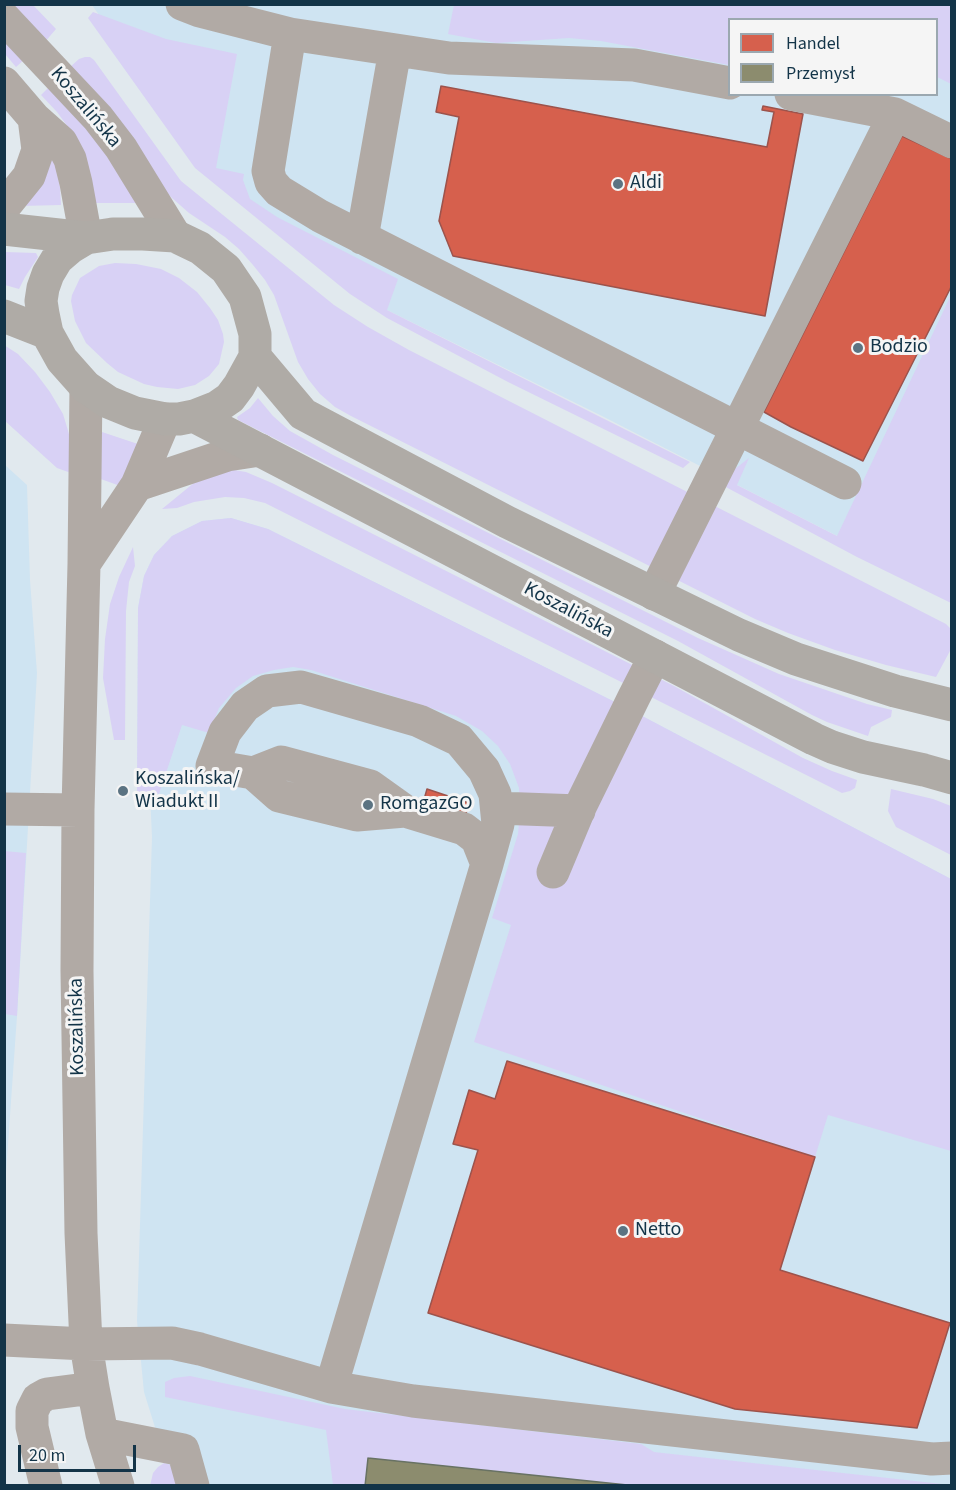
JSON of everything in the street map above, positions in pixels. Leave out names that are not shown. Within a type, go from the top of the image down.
[{"type":"main road","points":[[4,229],[86,238],[113,234],[174,236],[200,248],[226,269],[245,297],[255,334],[255,357],[246,376],[230,398],[217,407],[180,417],[135,413],[108,402],[86,387],[62,360],[47,333],[41,301],[48,274],[57,259],[86,238]]},
{"type":"main road","points":[[4,315],[47,333]]},
{"type":"main road","points":[[255,357],[303,414],[507,522],[739,635],[796,659],[895,691],[951,705]]},
{"type":"main road","name":"Koszalińska","points":[[180,417],[260,450],[814,739],[863,757],[951,778]]},
{"type":"street","points":[[182,4],[200,11],[290,34],[448,58],[634,65],[728,83]]},
{"type":"street","name":"Koszalińska","points":[[4,18],[98,118],[121,148],[174,236]]},
{"type":"street","points":[[290,34],[268,171],[271,182],[279,191],[362,238],[845,483]]},
{"type":"street","points":[[362,238],[395,50]]},
{"type":"street","name":"Koszalińska","points":[[4,83],[34,118],[61,142],[70,159],[86,238]]},
{"type":"street","points":[[801,96],[895,114],[951,142]]},
{"type":"street","points":[[654,594],[895,114]]},
{"type":"street","points":[[4,207],[30,176],[38,150],[34,118]]},
{"type":"street","name":"Koszalińska","points":[[86,387],[77,970],[81,1233],[86,1344],[102,1434],[118,1485]]},
{"type":"street","points":[[84,564],[180,417]]},
{"type":"street","points":[[137,485],[227,455],[260,450]]},
{"type":"street","points":[[553,872],[579,811],[655,656]]},
{"type":"street","points":[[331,1388],[487,864],[498,824],[495,794],[484,770],[459,740],[419,722],[301,687],[267,691],[245,706],[225,732],[212,766],[253,773],[279,796],[357,815],[405,811],[464,828],[477,839],[487,864]]},
{"type":"street","points":[[497,808],[579,811]]},
{"type":"street","points":[[4,810],[78,810]]},
{"type":"street","points":[[4,1340],[86,1344],[172,1343],[200,1349],[331,1388],[413,1401],[932,1459],[951,1458]]},
{"type":"street","points":[[46,1485],[18,1426],[32,1411],[38,1399],[47,1394],[93,1388]]},
{"type":"street","points":[[102,1434],[183,1450],[193,1485]]},
{"type":"shaded area","points":[[7,5],[33,5],[56,29],[44,43]]},
{"type":"shaded area","points":[[92,5],[672,5],[728,19],[728,96],[938,96],[938,53],[951,55],[951,594],[602,416],[387,310],[203,163]]},
{"type":"shaded area","points":[[454,5],[951,5],[951,84],[938,78],[938,18],[728,18],[728,65],[601,41],[569,38],[496,43],[448,34]]},
{"type":"shaded area","points":[[93,12],[166,39],[237,54],[216,168],[244,174],[243,180],[250,199],[277,217],[398,279],[387,310],[690,462],[683,468],[508,382],[387,318],[350,294],[195,168],[88,18]]},
{"type":"shaded area","points":[[5,37],[25,59],[16,67],[5,54]]},
{"type":"shaded area","points":[[85,57],[94,60],[181,181],[334,305],[409,350],[946,624],[951,629],[951,649],[936,677],[835,650],[755,619],[335,407],[320,394],[298,362],[274,295],[265,280],[239,249],[189,213],[158,184],[69,68]]},
{"type":"shaded area","points":[[51,85],[90,126],[136,203],[91,203],[68,127],[41,95]]},
{"type":"shaded area","points":[[54,155],[61,205],[21,206]]},
{"type":"shaded area","points":[[5,252],[36,253],[38,257],[19,289],[5,285]]},
{"type":"shaded area","points":[[115,263],[161,269],[179,278],[197,292],[218,320],[223,334],[224,342],[219,364],[209,376],[195,385],[178,389],[144,384],[118,372],[86,343],[75,321],[72,295],[80,278],[99,266]]},
{"type":"shaded area","points":[[951,295],[951,603],[857,557],[722,485],[731,472],[749,458],[737,485],[837,536]]},
{"type":"shaded area","points":[[4,345],[18,354],[35,372],[63,414],[69,434],[71,473],[57,468],[5,421]]},
{"type":"shaded area","points":[[258,398],[290,431],[333,455],[698,638],[779,674],[867,704],[892,710],[891,717],[871,727],[868,736],[812,715],[678,641],[238,420],[237,417],[250,408]]},
{"type":"shaded area","points":[[99,431],[144,446],[123,487],[98,478]]},
{"type":"shaded area","points":[[5,465],[27,485],[30,580],[37,673],[5,1187]]},
{"type":"shaded area","points":[[234,470],[246,472],[272,483],[674,686],[803,758],[857,780],[855,788],[842,793],[265,503],[244,498],[225,497],[194,502],[177,508],[162,509],[206,475]]},
{"type":"shaded area","points":[[231,518],[268,529],[629,709],[951,879],[951,1485],[173,1485],[144,1392],[137,1321],[152,837],[150,794],[137,793],[138,608],[144,576],[154,555],[172,536],[202,521]]},
{"type":"shaded area","points":[[231,518],[268,529],[629,709],[951,879],[951,1151],[828,1115],[815,1157],[474,1042],[511,925],[492,918],[518,834],[519,788],[510,764],[498,746],[482,731],[456,716],[311,670],[293,667],[274,670],[253,676],[236,688],[219,708],[209,733],[182,725],[159,794],[137,793],[138,608],[144,576],[154,555],[172,536],[202,521]]},
{"type":"shaded area","points":[[133,547],[135,566],[129,582],[126,611],[125,740],[114,740],[103,678],[105,639],[110,604]]},
{"type":"shaded area","points":[[891,789],[933,799],[951,806],[951,855],[896,827],[888,811]]},
{"type":"shaded area","points":[[4,851],[26,853],[17,1016],[5,1014]]},
{"type":"shaded area","points":[[190,1376],[345,1409],[641,1444],[654,1452],[951,1485],[333,1485],[326,1430],[165,1397],[165,1382]]},
{"type":"shaded area","points":[[164,1463],[171,1465],[181,1485],[150,1486],[153,1473]]},
{"type":"building: Handel","name":"Aldi","points":[[441,86],[767,147],[774,112],[762,110],[763,106],[803,114],[765,316],[453,256],[439,221],[459,117],[436,112]]},
{"type":"building: Handel","name":"Bodzio","points":[[902,136],[952,159],[952,285],[863,461],[764,412]]},
{"type":"building: Handel","points":[[427,789],[469,803],[465,817],[423,803]]},
{"type":"building: Handel","name":"Netto","points":[[507,1061],[815,1157],[780,1270],[950,1323],[917,1428],[735,1409],[428,1313],[478,1150],[453,1144],[469,1090],[495,1099]]},
{"type":"building: Przemysł","points":[[368,1458],[637,1486],[365,1486]]},
{"type":"place","name":"Aldi","points":[[618,184]]},
{"type":"place","name":"Bodzio","points":[[858,348]]},
{"type":"place","name":"Koszalińska/ Wiadukt II","points":[[123,791]]},
{"type":"place","name":"RomgazGO","points":[[368,805]]},
{"type":"place","name":"Netto","points":[[623,1231]]}]
